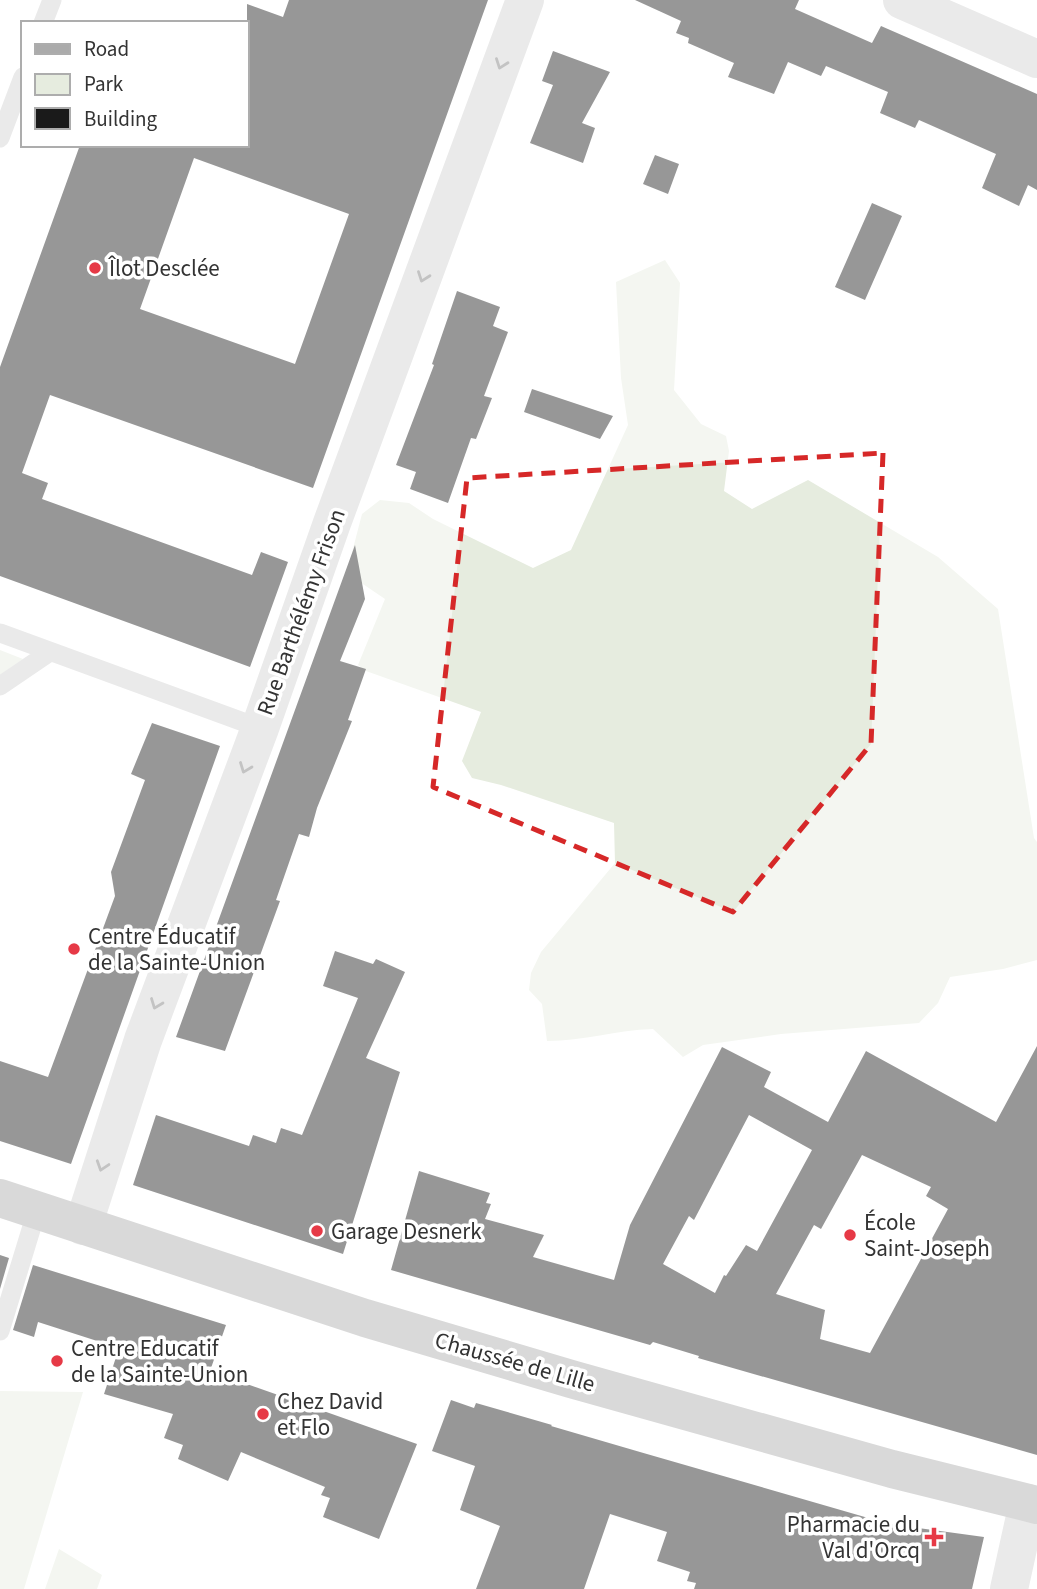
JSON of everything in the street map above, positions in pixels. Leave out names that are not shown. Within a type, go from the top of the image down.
[{"type":"main road","name":"Chaussée de Lille","points":[[0,1198],[365,1318],[892,1469],[1032,1504]]},
{"type":"street","name":"Rue Barthélémy Frison","points":[[83,1226],[143,1040],[260,728],[337,510],[525,0]]},
{"type":"street","points":[[902,0],[1037,59]]},
{"type":"street","points":[[1009,1589],[1032,1504]]},
{"type":"lane","points":[[44,21],[52,0]]},
{"type":"lane","points":[[0,138],[21,82]]},
{"type":"lane","points":[[0,634],[260,728]]},
{"type":"lane","points":[[0,686],[50,652]]},
{"type":"lane","points":[[0,1331],[37,1210]]},
{"type":"highlighted area","points":[[883,453],[871,744],[733,912],[433,787],[467,478]]},
{"type":"green space","points":[[665,260],[680,283],[674,390],[701,424],[726,436],[729,451],[724,491],[752,509],[808,480],[938,557],[998,609],[1034,838],[1037,842],[1037,960],[1003,969],[950,977],[938,1003],[919,1023],[781,1034],[703,1045],[683,1057],[653,1029],[547,1041],[542,1004],[529,990],[531,973],[541,952],[615,863],[614,823],[472,778],[462,761],[481,712],[366,671],[358,665],[385,599],[357,580],[349,564],[362,514],[380,500],[409,503],[433,519],[533,568],[571,550],[628,425],[621,378],[616,282]]},
{"type":"green space","points":[[0,650],[23,659],[0,675]]},
{"type":"green space","points":[[0,1391],[83,1392],[24,1589],[0,1589]]},
{"type":"green space","points":[[59,1549],[102,1575],[97,1589],[45,1589]]},
{"type":"building","name":"Îlot Desclée","points":[[289,0],[488,0],[313,488],[50,395],[22,473],[48,483],[42,499],[252,575],[261,552],[288,562],[250,667],[0,576],[0,367],[79,147],[248,147],[247,4],[283,17]],"holes":[[[194,158],[349,214],[295,364],[140,309]]]},
{"type":"building","points":[[635,0],[799,0],[795,9],[872,43],[881,26],[1037,94],[1037,190],[1028,185],[1019,206],[982,188],[996,154],[919,120],[915,128],[880,113],[888,92],[826,66],[821,76],[788,62],[774,94],[728,77],[734,63],[688,43],[689,38],[676,33],[681,21]]},
{"type":"building","points":[[553,51],[610,72],[582,123],[595,128],[583,163],[530,143],[553,85],[542,81]]},
{"type":"building","points":[[655,155],[679,164],[668,194],[643,184]]},
{"type":"building","points":[[872,203],[902,216],[865,300],[835,287]]},
{"type":"building","points":[[457,291],[500,307],[493,326],[508,332],[484,396],[492,398],[476,439],[471,438],[448,503],[410,489],[416,472],[396,465],[434,365],[432,364]]},
{"type":"building","points":[[532,389],[613,416],[600,439],[524,412]]},
{"type":"building","points":[[355,545],[365,599],[340,661],[366,669],[348,720],[352,721],[317,808],[309,837],[299,834],[276,900],[280,901],[225,1051],[176,1037]]},
{"type":"building","points":[[152,723],[220,746],[71,1164],[0,1141],[0,1061],[48,1077],[115,896],[111,872],[145,780],[131,774]]},
{"type":"building","points":[[335,951],[373,964],[376,959],[405,972],[366,1058],[400,1072],[343,1254],[133,1185],[156,1115],[249,1146],[253,1135],[276,1143],[281,1128],[302,1135],[358,998],[323,986]]},
{"type":"building","points":[[1037,1046],[1037,1455],[698,1358],[699,1356],[653,1342],[650,1345],[391,1270],[419,1171],[490,1193],[486,1203],[491,1204],[485,1219],[544,1235],[533,1257],[614,1280],[630,1225],[722,1047],[771,1072],[764,1087],[828,1122],[866,1051],[996,1122]],"holes":[[[749,1115],[812,1150],[757,1251],[746,1245],[726,1276],[724,1275],[715,1293],[663,1264],[689,1216],[694,1220]],[[862,1155],[931,1187],[926,1196],[948,1209],[870,1353],[820,1339],[825,1310],[776,1294],[814,1225],[821,1229]]]},
{"type":"building","points":[[0,1255],[9,1258],[0,1289]]},
{"type":"building","points":[[33,1265],[226,1325],[210,1371],[417,1444],[379,1539],[323,1517],[330,1498],[321,1495],[325,1487],[241,1452],[228,1481],[178,1459],[183,1445],[164,1438],[173,1414],[104,1394],[119,1348],[38,1322],[34,1337],[13,1330]]},
{"type":"building","points":[[451,1400],[474,1408],[476,1403],[889,1524],[984,1537],[972,1589],[694,1589],[696,1583],[687,1581],[690,1572],[657,1561],[667,1532],[610,1514],[584,1589],[476,1589],[500,1526],[460,1510],[475,1466],[432,1451]]},
{"type":"place","name":"Îlot Desclée","points":[[95,268]]},
{"type":"place","name":"Centre Éducatif de la Sainte-Union","points":[[74,949]]},
{"type":"place","name":"Garage Desnerk","points":[[317,1231]]},
{"type":"place","name":"École Saint-Joseph","points":[[850,1235]]},
{"type":"place","name":"Centre Educatif de la Sainte-Union","points":[[57,1361]]},
{"type":"place","name":"Chez David et Flo","points":[[263,1414]]},
{"type":"place","name":"Pharmacie du Val d'Orcq","points":[[934,1537]]}]
